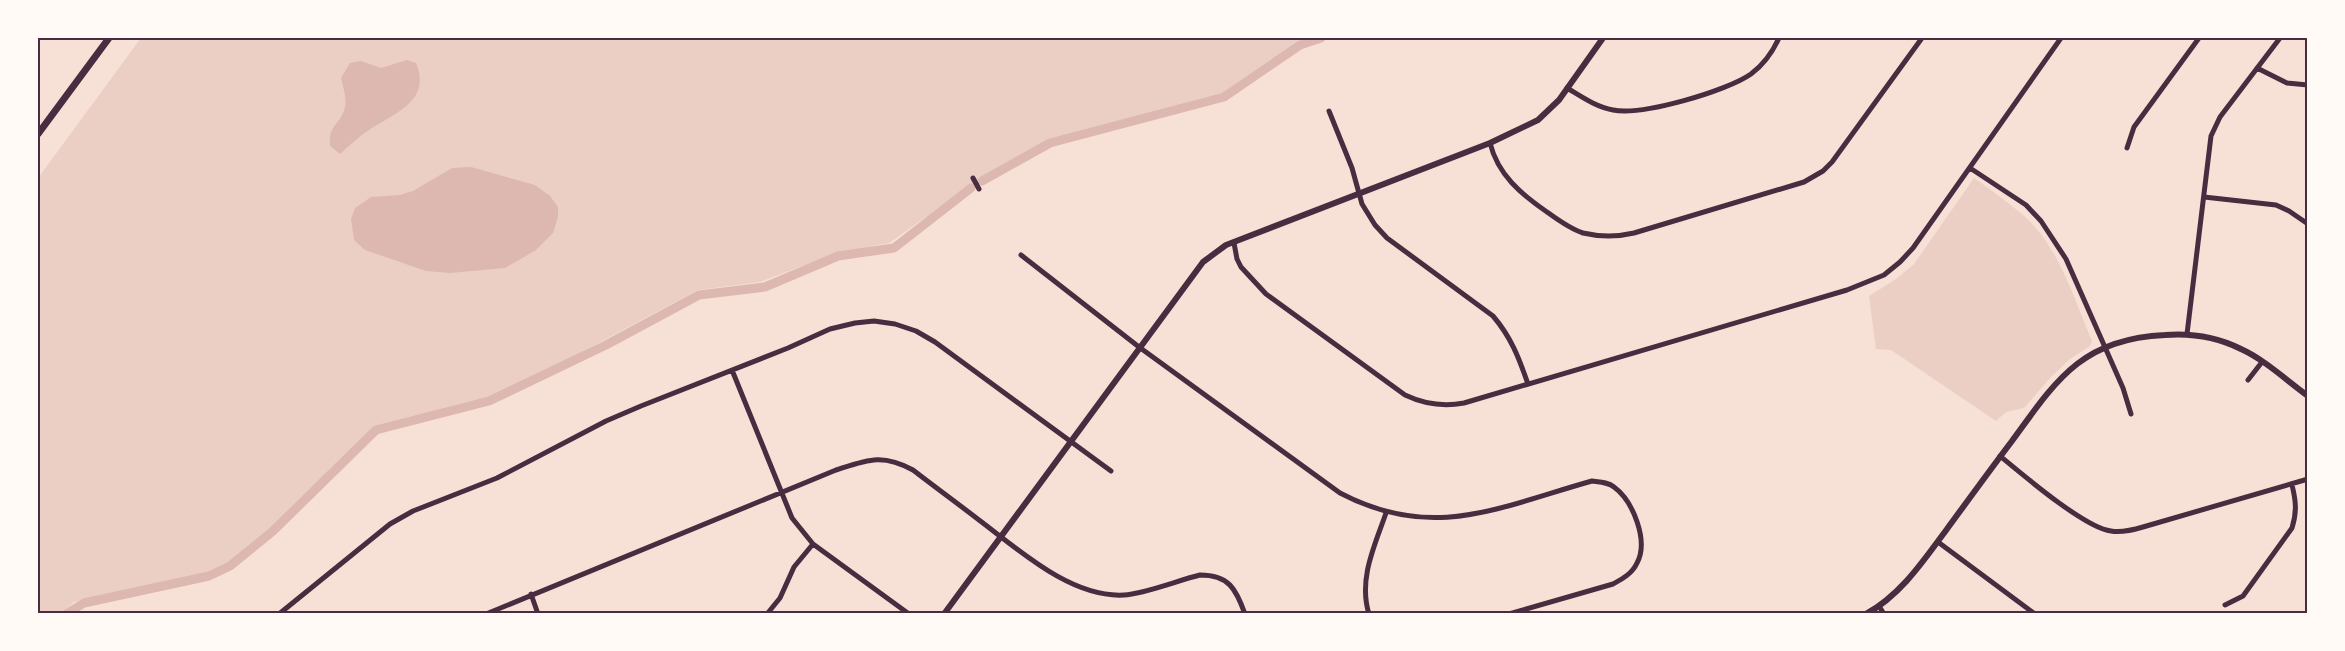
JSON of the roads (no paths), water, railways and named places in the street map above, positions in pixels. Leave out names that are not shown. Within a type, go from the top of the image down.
[{"type":"main road","points":[[38,134],[109,38]]},
{"type":"street","points":[[944,614],[1138,347],[1203,262],[1218,249],[1490,143],[1538,120],[1553,108],[1603,38]]},
{"type":"street","points":[[1567,88],[1598,106],[1614,111],[1631,112],[1648,109],[1707,94],[1740,81],[1767,58],[1779,38]]},
{"type":"street","points":[[1490,143],[1492,153],[1505,176],[1517,189],[1564,224],[1596,236],[1634,233],[1815,177],[1832,162],[1922,38]]},
{"type":"street","points":[[1234,243],[1241,267],[1266,294],[1405,395],[1436,405],[1455,405],[1770,315],[1847,290],[1884,274],[1914,248],[2061,38]]},
{"type":"street","points":[[2127,148],[2134,127],[2199,38]]},
{"type":"street","points":[[2187,334],[2211,136],[2220,117],[2280,38]]},
{"type":"street","points":[[2257,68],[2287,83],[2307,85]]},
{"type":"street","points":[[1329,111],[1352,168],[1362,204],[1369,216],[1387,238],[1493,316],[1515,346],[1528,384]]},
{"type":"street","points":[[1970,168],[2026,205],[2041,221],[2066,259],[2106,348],[2131,414]]},
{"type":"street","points":[[973,178],[979,189]]},
{"type":"street","points":[[2204,197],[2276,206],[2289,211],[2307,224]]},
{"type":"street","points":[[1022,255],[1138,347],[1340,492],[1362,504],[1386,513],[1417,518],[1448,518],[1482,513],[1592,481],[1613,486],[1625,497],[1637,522],[1641,552],[1635,567],[1625,578],[1612,584],[1509,614]]},
{"type":"street","points":[[279,614],[390,524],[413,511],[497,478],[606,422],[830,329],[855,323],[874,321],[895,324],[916,331],[935,342],[1111,471]]},
{"type":"street","points":[[1866,614],[1903,585],[1938,542],[2052,385],[2082,360],[2106,348],[2146,336],[2187,334],[2210,338],[2233,345],[2262,362],[2307,396]]},
{"type":"street","points":[[2248,380],[2262,362]]},
{"type":"street","points":[[732,370],[792,518],[813,544],[909,614]]},
{"type":"street","points":[[2000,456],[2023,476],[2089,523],[2112,531],[2124,532],[2307,479]]},
{"type":"street","points":[[486,614],[836,470],[870,459],[882,459],[898,462],[913,470],[1000,537],[1063,580],[1104,594],[1125,595],[1200,575],[1212,575],[1224,579],[1231,586],[1245,614]]},
{"type":"street","points":[[2225,605],[2242,596],[2292,528],[2296,508],[2292,485]]},
{"type":"street","points":[[1369,614],[1365,588],[1367,571],[1386,513]]},
{"type":"street","points":[[1938,542],[2035,614]]},
{"type":"street","points":[[767,614],[780,598],[794,567],[813,544]]},
{"type":"street","points":[[531,594],[538,614]]},
{"type":"street","points":[[1879,606],[1884,614]]},
{"type":"waterway","points":[[982,181],[1050,143],[1224,97],[1300,45],[1321,38]]},
{"type":"waterway","points":[[66,614],[84,603],[209,576],[230,566],[273,531],[376,430],[489,401],[606,345],[699,295],[765,287],[838,256],[894,248],[971,188]]}]
